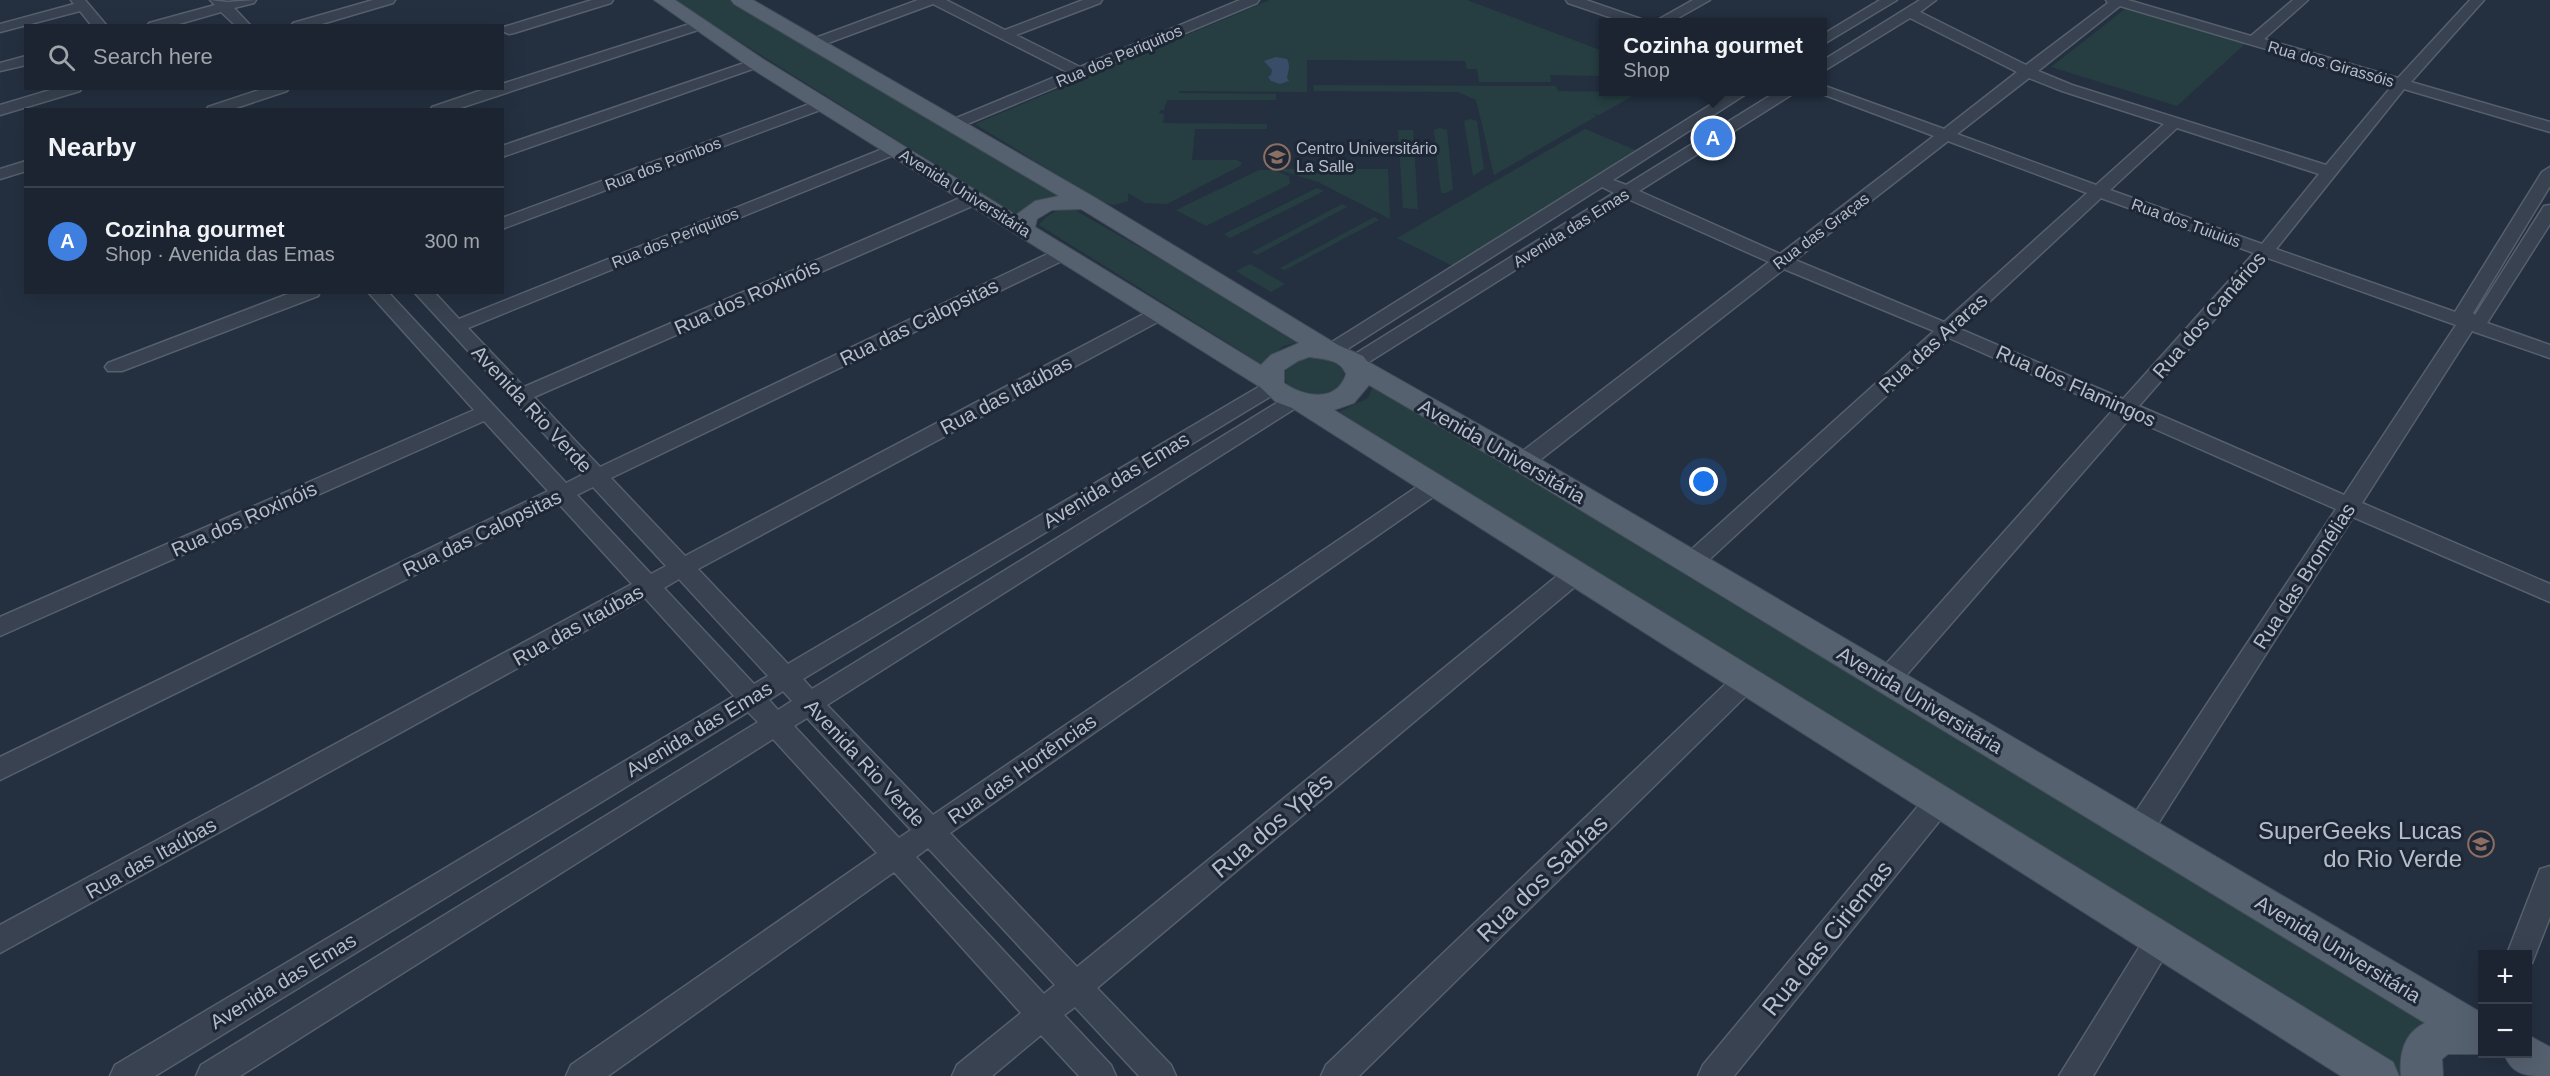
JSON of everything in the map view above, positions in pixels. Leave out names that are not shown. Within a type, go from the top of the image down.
[{"type":"main road","name":"Avenida Universitária","points":[[663,0],[756,63],[2378,1076]]},
{"type":"main road","name":"Avenida Universitária","points":[[740,0],[1086,202],[1342,358],[1523,462],[2478,1033]]},
{"type":"main road","points":[[1023,229],[1023,221],[1036,208],[1056,202],[1086,202]]},
{"type":"main road","points":[[1309,349],[1342,358],[1360,373],[1360,381],[1355,390],[1346,396],[1325,403],[1285,392],[1270,372],[1275,363],[1284,356],[1309,349]]},
{"type":"main road","points":[[2422,1076],[2421,1057],[2426,1046],[2434,1038],[2448,1033],[2478,1034]]},
{"type":"main road","points":[[2531,1058],[2550,1072]]},
{"type":"street","points":[[160,24],[220,3],[249,0]]},
{"type":"street","points":[[305,24],[388,0]]},
{"type":"street","points":[[575,0],[505,26],[606,0]]},
{"type":"street","points":[[815,43],[933,0],[1079,72]]},
{"type":"street","points":[[1004,35],[1095,0]]},
{"type":"street","name":"Rua dos Periquitos","points":[[953,125],[1252,0]]},
{"type":"street","points":[[1573,0],[1625,18]]},
{"type":"street","points":[[1669,18],[1703,0]]},
{"type":"street","points":[[1827,38],[1890,0]]},
{"type":"street","name":"Rua dos Girassóis","points":[[2117,0],[2550,127]]},
{"type":"street","name":"Rua das Graças","points":[[1523,462],[1780,261],[2032,69],[2117,0]]},
{"type":"street","points":[[2253,41],[2301,0]]},
{"type":"street","name":"Rua dos Canários","points":[[1887,680],[2265,251],[2401,84],[2477,0]]},
{"type":"street","points":[[0,28],[80,3],[98,24]]},
{"type":"street","points":[[220,3],[242,24]]},
{"type":"street","points":[[1827,65],[1915,5],[2032,69],[2102,98],[2331,172]]},
{"type":"street","points":[[504,88],[699,25]]},
{"type":"street","points":[[0,67],[24,61]]},
{"type":"street","points":[[504,151],[756,63]]},
{"type":"street","points":[[0,110],[68,90]]},
{"type":"street","points":[[219,108],[276,90]]},
{"type":"street","points":[[443,108],[499,90]]},
{"type":"street","name":"Rua dos Tuiuiús","points":[[1827,91],[2099,192],[2550,352]]},
{"type":"street","name":"Avenida das Emas","points":[[1342,358],[1600,180],[1736,96]]},
{"type":"street","name":"Avenida das Emas","points":[[1342,358],[1628,192],[1780,96]]},
{"type":"street","name":"Rua dos Pombos","points":[[504,223],[823,104]]},
{"type":"street","name":"Rua das Araras","points":[[1691,563],[2175,122]]},
{"type":"street","name":"Rua dos Periquitos","points":[[455,327],[894,149]]},
{"type":"street","points":[[0,174],[24,167]]},
{"type":"street","name":"Rua das Bromélias","points":[[2468,322],[2464,313],[2550,172]]},
{"type":"street","name":"Rua dos Flamingos","points":[[1600,180],[1780,261],[2128,408],[2550,594]]},
{"type":"street","name":"Rua dos Roxinóis","points":[[520,396],[973,198]]},
{"type":"street","name":"Rua das Bromélias","points":[[2139,830],[2468,322],[2482,319],[2550,210]]},
{"type":"street","name":"Rua das Calopsitas","points":[[0,769],[596,477],[1062,254]]},
{"type":"street","points":[[116,367],[306,294]]},
{"type":"street","name":"Avenida Rio Verde","points":[[379,294],[1100,1076]]},
{"type":"street","name":"Avenida Rio Verde","points":[[425,294],[1160,1076]]},
{"type":"street","name":"Rua das Itaúbas","points":[[0,940],[681,568],[1158,314]]},
{"type":"street","name":"Avenida das Emas","points":[[126,1076],[751,698],[1285,392]]},
{"type":"street","name":"Avenida das Emas","points":[[212,1076],[810,705],[1285,392]]},
{"type":"street","name":"Rua dos Roxinóis","points":[[0,627],[487,412]]},
{"type":"street","name":"Rua das Hortências","points":[[582,1076],[896,855],[1435,485]]},
{"type":"street","name":"Rua dos Ypês","points":[[968,1076],[1576,573]]},
{"type":"street","name":"Rua dos Sabías","points":[[1337,1076],[1746,680]]},
{"type":"street","name":"Rua das Ciriemas","points":[[1714,1076],[1939,801]]},
{"type":"street","points":[[2523,950],[2550,878]]},
{"type":"street","points":[[2075,1076],[2160,939]]},
{"type":"green space","points":[[673,0],[729,0],[1066,199],[1020,217]]},
{"type":"green space","points":[[1270,0],[1467,0],[1599,50],[1599,76],[1550,75],[1551,82],[1479,82],[1477,69],[1467,69],[1465,61],[1307,60],[1307,92],[1179,91],[1179,93],[1276,94],[1276,100],[1167,100],[1164,110],[1160,110],[1159,113],[1164,114],[1163,123],[1267,124],[1267,129],[1195,129],[1192,160],[1237,160],[1242,163],[1167,204],[1145,203],[1128,193],[1128,201],[1114,205],[1103,203],[975,124]]},
{"type":"green space","points":[[2125,9],[2246,43],[2177,106],[2051,67]]},
{"type":"green space","points":[[1313,85],[1556,86],[1558,91],[1599,92],[1599,96],[1633,96],[1599,115],[1591,113],[1597,116],[1494,175],[1476,100],[1458,92],[1314,91]]},
{"type":"green space","points":[[1470,119],[1477,121],[1484,169],[1473,176],[1464,121]]},
{"type":"green space","points":[[1440,128],[1447,130],[1453,189],[1446,193],[1441,193],[1434,130]]},
{"type":"green space","points":[[1585,129],[1638,151],[1453,266],[1397,238]]},
{"type":"green space","points":[[1398,130],[1413,130],[1418,209],[1403,208]]},
{"type":"green space","points":[[1276,169],[1388,169],[1390,219],[1318,182]]},
{"type":"green space","points":[[1259,170],[1273,170],[1289,176],[1290,184],[1206,226],[1176,210]]},
{"type":"green space","points":[[1317,188],[1324,191],[1230,238],[1224,234]]},
{"type":"green space","points":[[1342,204],[1347,207],[1257,255],[1252,252]]},
{"type":"green space","points":[[1073,209],[1303,341],[1283,346],[1263,365],[1039,225],[1054,212]]},
{"type":"green space","points":[[1374,217],[1379,220],[1285,270],[1280,268]]},
{"type":"green space","points":[[1250,264],[1285,284],[1271,292],[1236,271]]},
{"type":"green space","points":[[1318,358],[1334,362],[1344,371],[1343,383],[1329,392],[1311,395],[1295,390],[1289,385],[1284,377],[1288,367],[1302,360]]},
{"type":"green space","points":[[1374,384],[2437,1017],[2409,1076],[2399,1076],[1337,413],[1368,398]]},
{"type":"water","points":[[1276,57],[1287,59],[1289,67],[1287,78],[1289,81],[1280,84],[1271,81],[1268,77],[1272,70],[1264,61]]},
{"type":"place","name":"Cozinha gourmet","points":[[1713,138]]},
{"type":"place","name":"Centro Universitário La Salle","points":[[1277,157]]},
{"type":"place","name":"SuperGeeks Lucas do Rio Verde","points":[[2481,844]]}]
